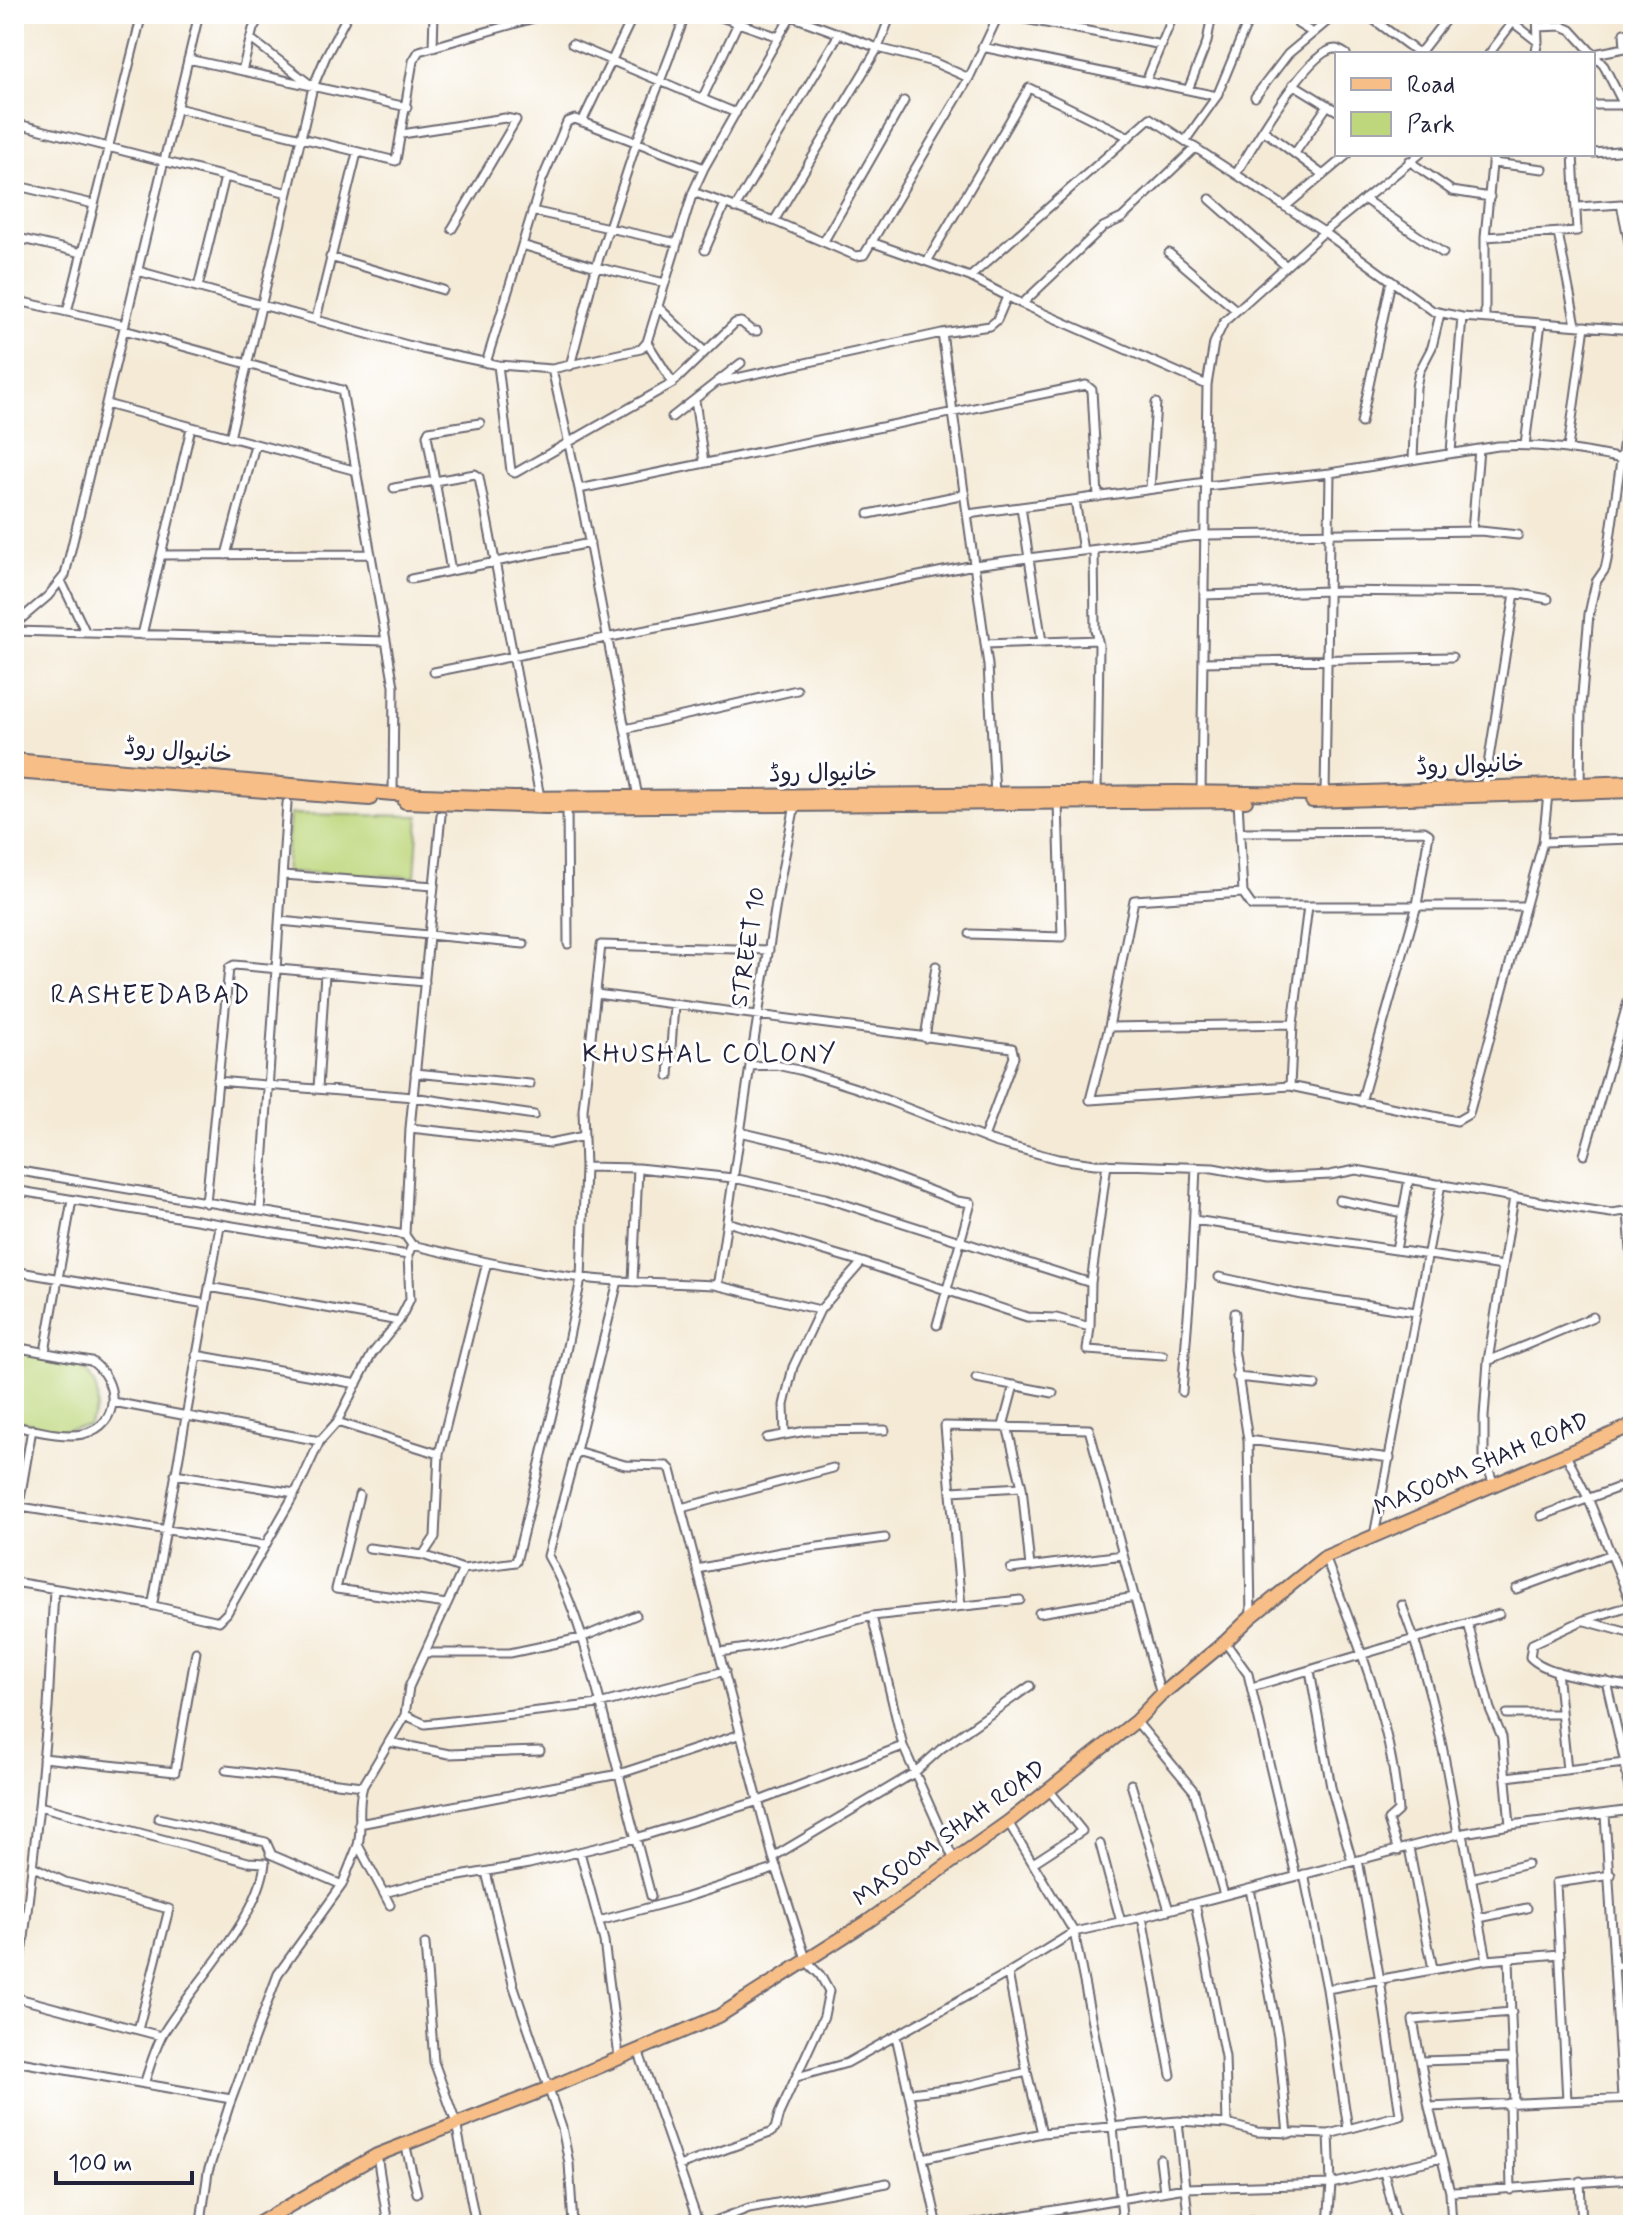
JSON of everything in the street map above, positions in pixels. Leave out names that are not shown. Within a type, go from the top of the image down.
[{"type":"main road","name":"خانیوال روڈ","points":[[14,760],[393,794],[995,798],[1058,802],[1326,797]]},
{"type":"main road","name":"خانیوال روڈ","points":[[14,772],[442,805],[567,807],[795,805],[1097,793],[1238,801],[1580,788],[1633,782]]},
{"type":"main road","name":"خانیوال روڈ","points":[[1483,792],[1548,794],[1580,788],[1633,791]]},
{"type":"main road","name":"MASOOM SHAH ROAD","points":[[256,2225],[377,2155],[549,2088],[719,2016],[807,1962],[1008,1822],[1136,1721],[1161,1695],[1325,1557],[1633,1425]]},
{"type":"street","points":[[67,312],[142,14]]},
{"type":"street","points":[[14,625],[65,575],[199,14]]},
{"type":"street","points":[[242,71],[261,14]]},
{"type":"street","points":[[230,438],[313,87],[348,14]]},
{"type":"street","points":[[433,47],[434,14]]},
{"type":"street","points":[[177,108],[396,161],[416,55],[433,47],[548,14]]},
{"type":"street","points":[[582,122],[634,14]]},
{"type":"street","points":[[570,366],[596,267],[637,141],[686,14]]},
{"type":"street","points":[[712,14],[779,37]]},
{"type":"street","points":[[774,221],[878,48],[891,14]]},
{"type":"street","points":[[693,192],[860,256],[969,78],[998,14],[1162,45]]},
{"type":"street","points":[[1146,81],[1174,14]]},
{"type":"street","points":[[1188,90],[1207,42],[1212,14]]},
{"type":"street","points":[[1185,141],[1217,96],[1251,14]]},
{"type":"street","points":[[1299,14],[1298,24],[1313,33]]},
{"type":"street","points":[[1255,97],[1288,54],[1336,14]]},
{"type":"street","points":[[1366,14],[1417,52],[1422,50],[1450,14]]},
{"type":"street","points":[[1381,25],[1389,14]]},
{"type":"street","points":[[1502,14],[1538,42]]},
{"type":"street","points":[[1490,52],[1519,14]]},
{"type":"street","points":[[1536,52],[1537,14]]},
{"type":"street","points":[[138,271],[422,349],[498,365],[552,369],[632,352],[647,342],[693,192],[704,168],[791,15],[878,48],[933,62],[969,78]]},
{"type":"street","points":[[703,97],[738,23]]},
{"type":"street","points":[[1538,27],[1567,27],[1592,52]]},
{"type":"street","points":[[1595,54],[1625,48],[1624,33]]},
{"type":"street","points":[[735,208],[839,34]]},
{"type":"street","points":[[251,39],[313,87]]},
{"type":"street","points":[[572,44],[736,113]]},
{"type":"street","points":[[982,47],[1217,96]]},
{"type":"street","points":[[1236,174],[1301,74],[1330,50],[1343,52]]},
{"type":"street","points":[[1595,55],[1609,73],[1629,115],[1633,116]]},
{"type":"street","points":[[188,59],[407,107]]},
{"type":"street","points":[[1293,84],[1335,110]]},
{"type":"street","points":[[928,260],[1029,88],[1129,137]]},
{"type":"street","points":[[824,241],[904,101]]},
{"type":"street","points":[[1295,153],[1328,105]]},
{"type":"street","points":[[1595,105],[1624,105]]},
{"type":"street","points":[[402,134],[505,118],[516,120],[452,229]]},
{"type":"street","points":[[970,277],[1150,118],[1324,232],[1440,314],[1633,330]]},
{"type":"street","points":[[486,363],[532,211],[570,120],[637,141],[704,168]]},
{"type":"street","points":[[14,123],[288,193]]},
{"type":"street","points":[[1263,130],[1323,175]]},
{"type":"street","points":[[1022,304],[1103,227],[1122,218],[1195,148]]},
{"type":"street","points":[[1595,153],[1618,151]]},
{"type":"street","points":[[316,319],[357,153]]},
{"type":"street","points":[[1285,207],[1346,156]]},
{"type":"street","points":[[1201,798],[1207,385],[1216,334],[1236,310],[1324,232],[1417,156]]},
{"type":"street","points":[[1485,237],[1577,231],[1574,156]]},
{"type":"street","points":[[1485,318],[1485,237],[1493,159],[1543,169]]},
{"type":"street","points":[[1409,161],[1452,191],[1490,197]]},
{"type":"street","points":[[198,287],[225,177]]},
{"type":"street","points":[[14,185],[93,204]]},
{"type":"street","points":[[1210,199],[1286,266]]},
{"type":"street","points":[[1364,199],[1443,253]]},
{"type":"street","points":[[705,250],[725,204]]},
{"type":"street","points":[[1578,207],[1621,204],[1633,262]]},
{"type":"street","points":[[532,211],[677,243]]},
{"type":"street","points":[[1558,233],[1581,326],[1568,448]]},
{"type":"street","points":[[14,237],[82,253]]},
{"type":"street","points":[[871,242],[970,277],[1022,304],[1207,385]]},
{"type":"street","points":[[522,245],[665,283]]},
{"type":"street","points":[[1169,253],[1236,310]]},
{"type":"street","points":[[330,257],[443,290]]},
{"type":"street","points":[[1361,423],[1391,281]]},
{"type":"street","points":[[718,382],[942,333],[990,326],[997,320],[1007,297]]},
{"type":"street","points":[[14,300],[124,327],[342,390],[394,686],[393,794]]},
{"type":"street","points":[[658,307],[704,351]]},
{"type":"street","points":[[1413,459],[1419,372],[1432,347],[1440,314]]},
{"type":"street","points":[[1451,452],[1462,317]]},
{"type":"street","points":[[498,365],[512,472],[568,444],[673,383],[735,323],[741,322],[752,331],[757,331]]},
{"type":"street","points":[[1525,445],[1541,323]]},
{"type":"street","points":[[942,333],[985,644],[994,733],[995,798]]},
{"type":"street","points":[[647,342],[673,383]]},
{"type":"street","points":[[672,417],[741,363]]},
{"type":"street","points":[[552,369],[590,543],[638,797]]},
{"type":"street","points":[[579,489],[1090,386],[1098,497]]},
{"type":"street","points":[[1580,788],[1581,706],[1589,614],[1596,582],[1605,569],[1630,397]]},
{"type":"street","points":[[695,400],[704,463]]},
{"type":"street","points":[[1150,489],[1156,403]]},
{"type":"street","points":[[106,404],[357,471]]},
{"type":"street","points":[[451,571],[428,433],[480,423]]},
{"type":"street","points":[[142,635],[191,428]]},
{"type":"street","points":[[226,555],[255,445]]},
{"type":"street","points":[[968,514],[1150,489],[1330,473],[1451,452],[1525,445],[1568,448],[1633,461]]},
{"type":"street","points":[[1472,531],[1479,449]]},
{"type":"street","points":[[1326,797],[1330,473]]},
{"type":"street","points":[[394,488],[478,475],[540,797]]},
{"type":"street","points":[[869,514],[965,494]]},
{"type":"street","points":[[1075,500],[1083,551]]},
{"type":"street","points":[[1021,507],[1042,642]]},
{"type":"street","points":[[434,672],[974,565],[1205,535],[1493,531],[1518,535]]},
{"type":"street","points":[[411,579],[590,543]]},
{"type":"street","points":[[1094,550],[1095,630],[1098,640],[1097,793]]},
{"type":"street","points":[[161,555],[371,554]]},
{"type":"street","points":[[61,581],[86,633]]},
{"type":"street","points":[[1204,595],[1329,591],[1515,593],[1548,599]]},
{"type":"street","points":[[1483,792],[1515,593]]},
{"type":"street","points":[[14,631],[386,641]]},
{"type":"street","points":[[985,644],[1098,640]]},
{"type":"street","points":[[1203,662],[1452,657]]},
{"type":"street","points":[[625,729],[797,690]]},
{"type":"street","points":[[1243,893],[1134,900],[1109,1027],[1090,1100],[1290,1086],[1457,1121],[1469,1114],[1543,842],[1548,794]]},
{"type":"street","points":[[1238,801],[1243,893],[1252,906],[1524,906]]},
{"type":"street","points":[[970,934],[1062,937],[1058,802]]},
{"type":"street","points":[[260,1211],[287,803]]},
{"type":"street","name":"STREET 10","points":[[715,1285],[795,805]]},
{"type":"street","points":[[567,807],[568,944]]},
{"type":"street","points":[[441,815],[410,1128],[405,1235],[412,1245],[581,1279],[715,1285],[820,1310]]},
{"type":"street","points":[[1240,832],[1427,832],[1430,841],[1417,905],[1361,1102]]},
{"type":"street","points":[[1543,842],[1633,839]]},
{"type":"street","points":[[283,875],[434,886]]},
{"type":"street","points":[[1290,1086],[1293,1024],[1308,906]]},
{"type":"street","points":[[280,921],[524,944]]},
{"type":"street","points":[[369,1548],[423,1555],[463,1569],[516,1562],[581,1279],[585,1167],[583,1110],[601,945],[769,950]]},
{"type":"street","points":[[206,1203],[229,968],[234,965],[425,982]]},
{"type":"street","points":[[925,1038],[936,966]]},
{"type":"street","points":[[318,1089],[325,973]]},
{"type":"street","points":[[1584,1155],[1633,984]]},
{"type":"street","points":[[596,994],[1012,1048],[1014,1051],[984,1137]]},
{"type":"street","points":[[669,1076],[674,1005]]},
{"type":"street","points":[[1109,1027],[1293,1024]]},
{"type":"street","points":[[750,1066],[776,1065],[799,1070],[856,1088],[1026,1152],[1107,1164],[1213,1168],[1268,1178],[1330,1175],[1356,1170],[1588,1210],[1630,1211],[1633,1275]]},
{"type":"street","points":[[415,1073],[530,1084]]},
{"type":"street","points":[[217,1081],[413,1097],[534,1115]]},
{"type":"street","points":[[410,1128],[550,1143],[584,1136]]},
{"type":"street","points":[[740,1132],[837,1155],[957,1201],[971,1203],[937,1325]]},
{"type":"street","points":[[1107,1164],[1091,1283],[1087,1350],[1163,1355]]},
{"type":"street","points":[[585,1167],[638,1168],[733,1178],[825,1198],[1091,1283]]},
{"type":"street","points":[[1182,1392],[1196,1167]]},
{"type":"street","points":[[633,1282],[638,1168]]},
{"type":"street","points":[[14,1170],[405,1235]]},
{"type":"street","points":[[1396,1250],[1409,1179]]},
{"type":"street","points":[[1374,1536],[1441,1184]]},
{"type":"street","points":[[14,1190],[408,1255]]},
{"type":"street","points":[[1494,1485],[1484,1456],[1488,1361],[1514,1197]]},
{"type":"street","points":[[45,1352],[72,1200]]},
{"type":"street","points":[[1339,1200],[1403,1213]]},
{"type":"street","points":[[1194,1220],[1503,1266]]},
{"type":"street","points":[[727,1222],[862,1262],[1027,1317],[1056,1318],[1090,1327]]},
{"type":"street","points":[[149,1604],[153,1602],[220,1226]]},
{"type":"street","points":[[14,1582],[149,1604],[219,1621],[227,1613],[295,1493],[320,1441],[337,1422],[372,1354],[399,1321],[410,1299],[408,1255],[412,1245]]},
{"type":"street","points":[[423,1555],[435,1537],[439,1454],[487,1262]]},
{"type":"street","points":[[785,1435],[784,1405],[793,1367],[820,1310],[862,1262]]},
{"type":"street","points":[[14,1271],[206,1304]]},
{"type":"street","points":[[1219,1277],[1302,1295],[1416,1312]]},
{"type":"street","points":[[618,1281],[548,1556],[559,1574],[581,1638],[651,1896]]},
{"type":"street","points":[[209,1287],[399,1321]]},
{"type":"street","points":[[1235,1313],[1234,1349],[1248,1440],[1251,1617]]},
{"type":"street","points":[[1488,1361],[1593,1317]]},
{"type":"street","points":[[14,1347],[79,1357],[100,1367],[110,1380],[113,1402],[104,1420],[84,1434],[71,1435],[14,1426]]},
{"type":"street","points":[[196,1355],[357,1384]]},
{"type":"street","points":[[1237,1377],[1315,1385]]},
{"type":"street","points":[[976,1378],[1053,1393]]},
{"type":"street","points":[[1014,1385],[1005,1426],[1022,1487],[1030,1567]]},
{"type":"street","points":[[113,1402],[320,1441]]},
{"type":"street","points":[[337,1422],[439,1454]]},
{"type":"street","points":[[961,1606],[945,1426],[1089,1429],[1161,1695]]},
{"type":"street","points":[[14,1534],[32,1429]]},
{"type":"street","points":[[767,1438],[806,1431],[885,1430]]},
{"type":"street","points":[[1248,1440],[1390,1458]]},
{"type":"street","points":[[576,1451],[625,1465],[667,1466],[671,1470],[773,1857],[807,1962],[827,1986],[829,1996],[775,2129],[679,2166]]},
{"type":"street","points":[[1564,1452],[1588,1498],[1633,1605],[1584,1620],[1532,1644],[1530,1657],[1557,1671],[1633,1687]]},
{"type":"street","points":[[681,1508],[833,1468]]},
{"type":"street","points":[[175,1474],[295,1493]]},
{"type":"street","points":[[1541,1516],[1633,1482]]},
{"type":"street","points":[[951,1491],[1022,1487]]},
{"type":"street","points":[[359,1495],[336,1589],[447,1604]]},
{"type":"street","points":[[17,1506],[264,1545]]},
{"type":"street","points":[[697,1569],[781,1552],[885,1538]]},
{"type":"street","points":[[1516,1589],[1612,1554]]},
{"type":"street","points":[[1011,1569],[1123,1555]]},
{"type":"street","points":[[1325,1557],[1363,1655],[1390,1754],[1398,1811],[1388,1820],[1398,1851]]},
{"type":"street","points":[[205,2225],[202,2214],[208,2172],[231,2099],[278,1974],[342,1885],[358,1845],[358,1803],[363,1786],[405,1715],[409,1687],[463,1569]]},
{"type":"street","points":[[14,1982],[23,1947],[39,1806],[54,1589]]},
{"type":"street","points":[[1039,1613],[1135,1597]]},
{"type":"street","points":[[720,1652],[760,1646],[872,1616],[1020,1600]]},
{"type":"street","points":[[1402,1605],[1443,1739],[1487,1960]]},
{"type":"street","points":[[1252,1687],[1499,1614]]},
{"type":"street","points":[[425,1653],[510,1653],[581,1638],[636,1615]]},
{"type":"street","points":[[872,1616],[903,1746],[953,1858]]},
{"type":"street","points":[[1584,1620],[1633,1634]]},
{"type":"street","points":[[1468,1623],[1490,1709],[1502,1737],[1510,1825]]},
{"type":"street","points":[[1225,1642],[1248,1674],[1300,1875],[1327,1989],[1348,2129]]},
{"type":"street","points":[[43,1758],[175,1772],[196,1652]]},
{"type":"street","points":[[405,1715],[425,1724],[599,1704],[725,1671]]},
{"type":"street","points":[[923,2158],[1042,2133],[1178,2121],[1227,2124],[1257,2132],[1329,2134],[1400,2115],[1380,1980],[1355,1860],[1329,1776],[1310,1671]]},
{"type":"street","points":[[1557,1671],[1567,1770]]},
{"type":"street","points":[[797,2077],[847,2063],[1008,1973],[1074,1932],[1461,1834],[1633,1810],[1631,1784],[1606,1681]]},
{"type":"street","points":[[773,1857],[914,1773],[942,1748],[1030,1686]]},
{"type":"street","points":[[1507,1714],[1561,1714]]},
{"type":"street","points":[[1136,1721],[1194,1791],[1224,1895]]},
{"type":"street","points":[[359,1824],[619,1774],[741,1734]]},
{"type":"street","points":[[389,1742],[449,1754],[540,1751]]},
{"type":"street","points":[[384,1893],[636,1838],[759,1801],[903,1746]]},
{"type":"street","points":[[1506,1777],[1625,1763]]},
{"type":"street","points":[[226,1770],[363,1786]]},
{"type":"street","points":[[1131,1784],[1169,1910]]},
{"type":"street","points":[[1033,1863],[1082,1831],[1049,1790]]},
{"type":"street","points":[[39,1806],[248,1862],[265,1863]]},
{"type":"street","points":[[1605,1814],[1622,2098]]},
{"type":"street","points":[[158,1818],[266,1842],[271,1853],[342,1885]]},
{"type":"street","points":[[1008,1822],[1074,1932],[1113,2127],[1123,2225]]},
{"type":"street","points":[[1100,1844],[1121,1922]]},
{"type":"street","points":[[358,1845],[390,1905]]},
{"type":"street","points":[[1409,1848],[1433,1969]]},
{"type":"street","points":[[580,1852],[604,1941],[619,2057]]},
{"type":"street","points":[[144,2084],[161,2036],[245,1918],[263,1882],[265,1863],[271,1853]]},
{"type":"street","points":[[1472,1878],[1527,1864]]},
{"type":"street","points":[[32,1866],[65,1882],[169,1909],[138,2030]]},
{"type":"street","points":[[599,1921],[777,1868]]},
{"type":"street","points":[[486,1872],[513,1984],[562,2128],[569,2163],[573,2225]]},
{"type":"street","points":[[1567,2101],[1556,1883],[1611,1875]]},
{"type":"street","points":[[1250,1889],[1278,2036],[1288,2134]]},
{"type":"street","points":[[1195,1903],[1225,2057],[1227,2124]]},
{"type":"street","points":[[1479,1918],[1527,1908]]},
{"type":"street","points":[[1142,1917],[1171,2075]]},
{"type":"street","points":[[425,1944],[434,2062],[456,2123],[476,2225]]},
{"type":"street","points":[[1327,1989],[1487,1960],[1560,1954]]},
{"type":"street","points":[[1509,1958],[1513,2058],[1511,2190]]},
{"type":"street","points":[[1616,1966],[1633,1966]]},
{"type":"street","points":[[1008,1973],[1042,2133]]},
{"type":"street","points":[[14,1997],[161,2036]]},
{"type":"street","points":[[1452,2225],[1450,2192],[1429,2107],[1413,2020],[1512,2012]]},
{"type":"street","points":[[1619,2021],[1633,2020]]},
{"type":"street","points":[[896,2036],[937,2222],[941,2225]]},
{"type":"street","points":[[638,2050],[702,2225],[749,2208],[887,2183]]},
{"type":"street","points":[[1421,2061],[1513,2058]]},
{"type":"street","points":[[14,2061],[231,2099]]},
{"type":"street","points":[[910,2093],[962,2087],[1027,2072]]},
{"type":"street","points":[[1429,2107],[1633,2098]]},
{"type":"street","points":[[1178,2121],[1189,2225]]},
{"type":"street","points":[[1328,2225],[1331,2184],[1329,2134]]},
{"type":"street","points":[[405,2143],[417,2193]]},
{"type":"street","points":[[377,2155],[388,2225]]},
{"type":"street","points":[[966,2225],[1185,2188],[1331,2184],[1441,2158]]},
{"type":"street","points":[[1160,2159],[1164,2191]]},
{"type":"street","points":[[1384,2172],[1397,2225]]},
{"type":"street","points":[[1450,2192],[1633,2179]]},
{"type":"street","points":[[1580,2181],[1582,2225]]},
{"type":"green space","points":[[290,814],[419,816],[415,877],[285,872]]},
{"type":"green space","points":[[14,1350],[62,1358],[91,1377],[98,1399],[88,1426],[60,1430],[14,1420]]},
{"type":"district","name":"RASHEEDABAD","points":[[151,996]]},
{"type":"district","name":"KHUSHAL COLONY","points":[[710,1055]]}]
